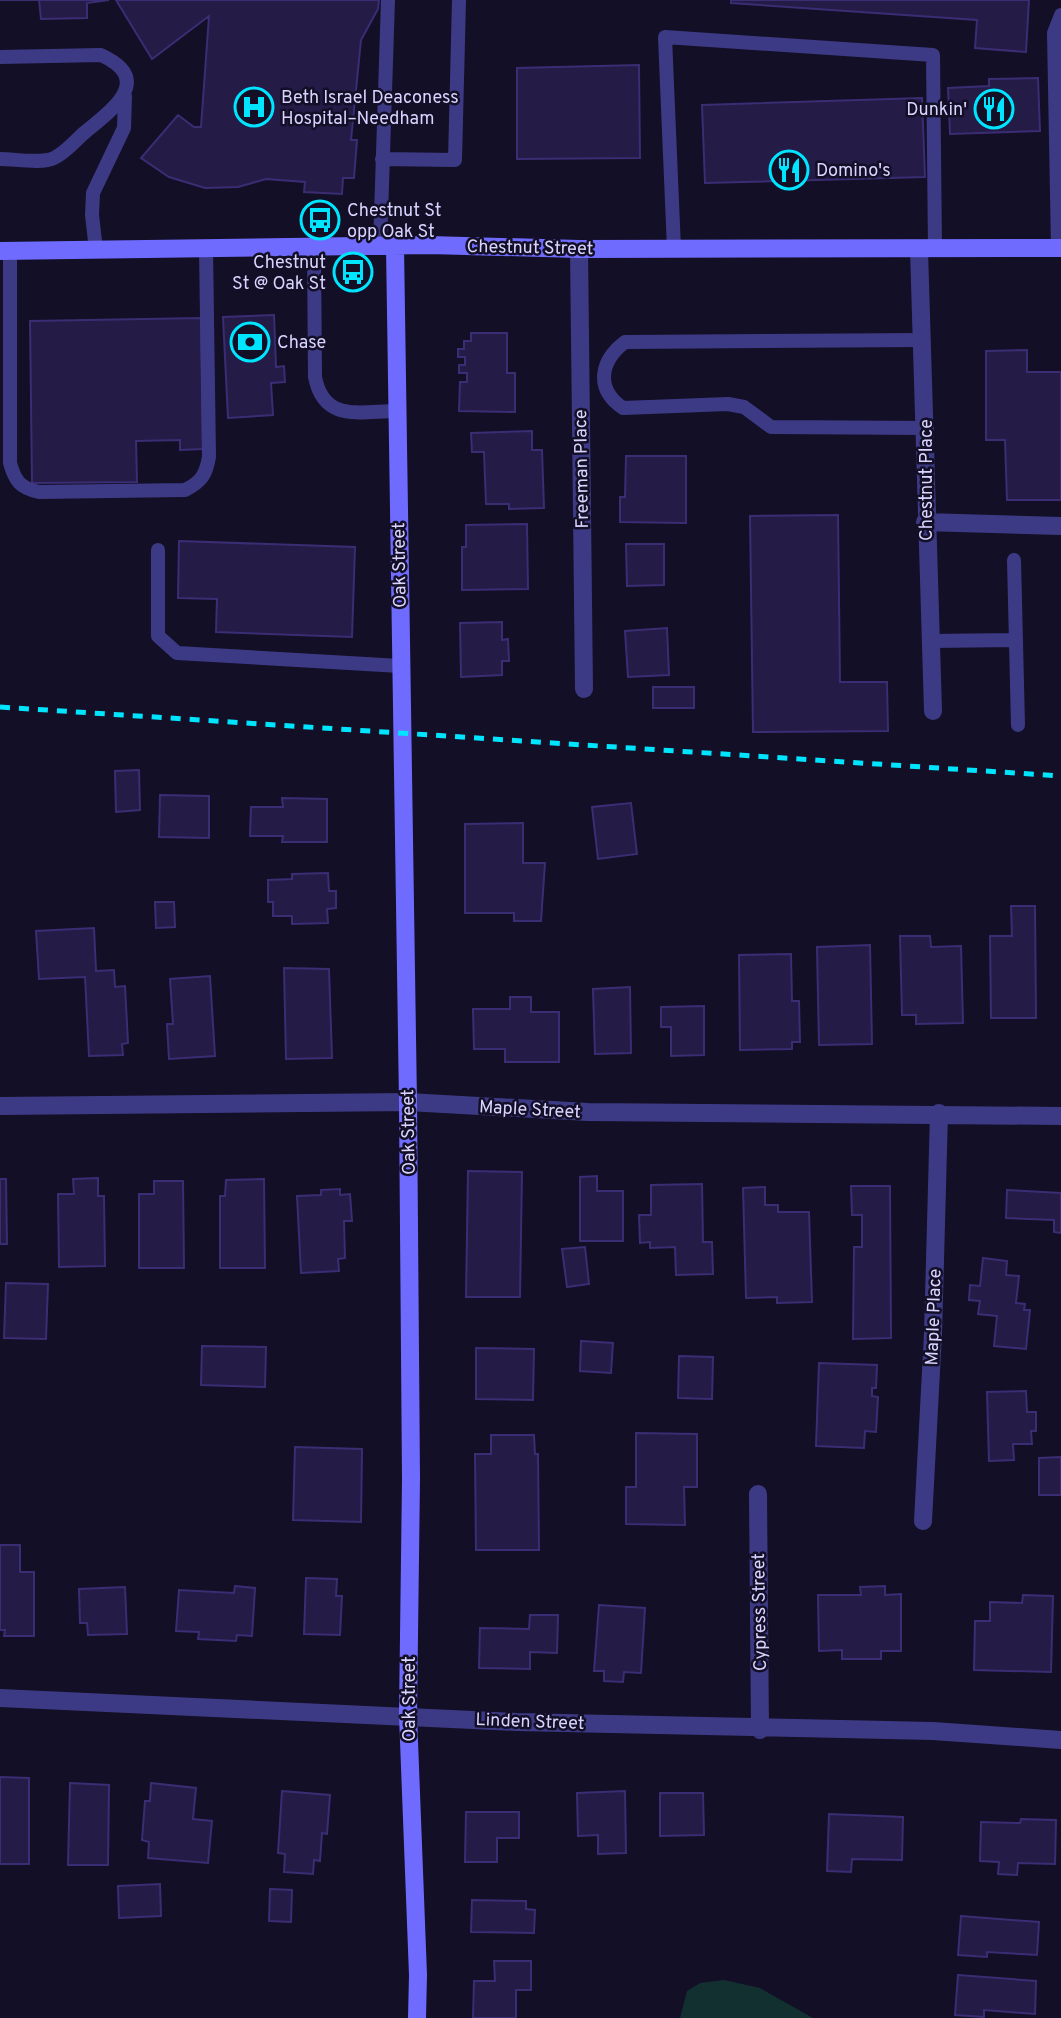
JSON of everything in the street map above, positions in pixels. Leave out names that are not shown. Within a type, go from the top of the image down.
[{"type":"street","name":"Chestnut Street","points":[[5,251],[388,246],[579,249],[1060,248]]},
{"type":"street","name":"Oak Street","points":[[388,246],[397,411],[408,1102],[411,1479],[408,1716],[418,1975],[417,2018]]},
{"type":"street","name":"Freeman Place","points":[[579,249],[584,689]]},
{"type":"street","name":"Chestnut Place","points":[[927,250],[923,340],[927,428],[925,522],[933,711]]},
{"type":"street","points":[[925,522],[1061,526]]},
{"type":"street","name":"Maple Street","points":[[0,1106],[408,1102],[588,1112],[1061,1116]]},
{"type":"street","name":"Maple Place","points":[[923,1521],[933,1334],[939,1113]]},
{"type":"street","name":"Cypress Street","points":[[758,1494],[760,1730]]},
{"type":"street","name":"Linden Street","points":[[0,1698],[760,1730],[933,1731],[1061,1740]]},
{"type":"lane","points":[[388,0],[382,159],[388,246]]},
{"type":"lane","points":[[382,159],[454,160],[459,0]]},
{"type":"lane","points":[[1060,248],[1054,33],[1061,15]]},
{"type":"lane","points":[[674,249],[665,37],[933,55],[927,250]]},
{"type":"lane","points":[[0,57],[101,55],[116,62],[124,72],[127,84],[124,128],[93,193],[92,215],[96,250]]},
{"type":"lane","points":[[0,159],[53,159],[125,96]]},
{"type":"lane","points":[[314,247],[315,377],[318,393],[325,405],[338,411],[397,411]]},
{"type":"lane","points":[[5,251],[10,463],[15,480],[26,489],[39,492],[185,490],[198,484],[207,472],[209,457],[206,248]]},
{"type":"lane","points":[[923,340],[625,342],[611,353],[605,369],[604,386],[611,400],[623,408],[729,404],[744,407],[771,427],[927,428]]},
{"type":"lane","points":[[158,550],[158,636],[177,653],[400,666]]},
{"type":"lane","points":[[1014,561],[1018,725]]},
{"type":"lane","points":[[930,640],[1016,640]]},
{"type":"green space","points":[[724,1980],[760,1988],[813,2018],[680,2018],[687,1991],[700,1983]]},
{"type":"building","points":[[39,0],[109,0],[87,3],[87,18],[41,19]]},
{"type":"building","points":[[116,0],[379,0],[378,9],[361,40],[351,140],[357,140],[354,178],[343,178],[342,194],[304,192],[305,182],[266,179],[238,187],[205,188],[169,177],[141,158],[178,115],[194,127],[201,127],[209,16],[152,59]]},
{"type":"building","points":[[731,0],[1029,0],[1026,52],[975,48],[977,20],[731,3]]},
{"type":"building","points":[[639,65],[640,158],[517,159],[517,68]]},
{"type":"building","name":"Dunkin'","points":[[1038,78],[1040,131],[950,134],[948,88],[989,86],[989,79]]},
{"type":"building","points":[[922,98],[925,177],[705,183],[702,105]]},
{"type":"building","name":"Chase","points":[[274,315],[276,367],[284,366],[285,382],[271,383],[273,415],[228,418],[223,317]]},
{"type":"building","points":[[201,318],[203,449],[180,450],[180,440],[136,441],[137,482],[32,483],[30,321]]},
{"type":"building","points":[[471,333],[507,333],[507,373],[515,373],[515,412],[459,411],[460,382],[467,382],[467,373],[459,373],[459,365],[465,365],[465,357],[458,357],[458,349],[464,349],[464,341],[471,341]]},
{"type":"building","points":[[1027,350],[1027,372],[1061,372],[1061,500],[1007,500],[1005,440],[986,440],[986,351]]},
{"type":"building","points":[[532,431],[532,450],[542,450],[544,508],[509,509],[509,504],[486,504],[484,452],[472,452],[471,433]]},
{"type":"building","points":[[626,456],[686,456],[686,523],[620,522],[620,497],[625,497]]},
{"type":"building","points":[[838,515],[840,682],[887,682],[888,731],[753,732],[750,516]]},
{"type":"building","points":[[527,524],[528,589],[462,590],[462,547],[466,547],[466,525]]},
{"type":"building","points":[[179,541],[355,547],[352,637],[216,632],[217,599],[178,598]]},
{"type":"building","points":[[626,544],[664,544],[664,585],[627,586]]},
{"type":"building","points":[[502,622],[502,640],[508,639],[509,661],[502,661],[502,675],[461,677],[460,623]]},
{"type":"building","points":[[667,628],[669,675],[628,677],[625,631]]},
{"type":"building","points":[[653,687],[694,687],[694,708],[653,708]]},
{"type":"building","points":[[139,770],[140,810],[116,812],[115,771]]},
{"type":"building","points":[[160,795],[209,796],[209,838],[159,837]]},
{"type":"building","points":[[282,798],[327,799],[327,842],[282,842],[283,836],[250,836],[251,807],[283,807]]},
{"type":"building","points":[[631,803],[637,854],[598,859],[592,807]]},
{"type":"building","points":[[523,823],[523,863],[545,863],[541,921],[514,921],[514,913],[465,913],[465,824]]},
{"type":"building","points":[[328,873],[329,891],[336,891],[336,908],[327,909],[328,923],[292,924],[292,916],[273,916],[273,902],[268,902],[268,880],[292,879],[292,874]]},
{"type":"building","points":[[155,902],[174,902],[175,927],[156,928]]},
{"type":"building","points":[[1011,906],[1035,906],[1036,1018],[991,1018],[990,936],[1012,936]]},
{"type":"building","points":[[94,928],[96,971],[114,970],[115,987],[125,986],[128,1043],[122,1044],[123,1055],[89,1056],[85,977],[39,979],[36,931]]},
{"type":"building","points":[[900,936],[930,936],[931,947],[961,946],[963,1023],[916,1024],[916,1015],[902,1015]]},
{"type":"building","points":[[870,945],[872,1044],[819,1045],[817,947]]},
{"type":"building","points":[[791,954],[792,1001],[799,1001],[800,1042],[792,1042],[792,1049],[740,1050],[739,955]]},
{"type":"building","points":[[284,968],[329,969],[332,1058],[286,1059]]},
{"type":"building","points":[[210,976],[215,1056],[169,1059],[167,1024],[173,1024],[170,979]]},
{"type":"building","points":[[630,987],[631,1053],[595,1054],[593,989]]},
{"type":"building","points":[[510,997],[531,997],[531,1012],[559,1012],[559,1062],[505,1062],[505,1049],[474,1049],[473,1009],[510,1009]]},
{"type":"building","points":[[704,1006],[704,1055],[671,1056],[671,1027],[661,1027],[661,1007]]},
{"type":"building","points":[[468,1171],[522,1172],[520,1297],[466,1297]]},
{"type":"building","points":[[597,1176],[597,1191],[623,1191],[623,1241],[580,1241],[580,1177]]},
{"type":"building","points":[[98,1178],[98,1196],[104,1196],[105,1266],[59,1267],[58,1194],[74,1194],[73,1179]]},
{"type":"building","points":[[0,1179],[6,1179],[7,1244],[0,1244]]},
{"type":"building","points":[[264,1179],[265,1268],[220,1268],[220,1196],[225,1196],[226,1180]]},
{"type":"building","points":[[154,1181],[183,1181],[184,1268],[139,1268],[139,1194],[154,1194]]},
{"type":"building","points":[[702,1184],[703,1242],[712,1242],[713,1274],[676,1275],[675,1247],[650,1248],[650,1242],[640,1243],[639,1215],[651,1215],[651,1185]]},
{"type":"building","points":[[851,1186],[890,1186],[891,1338],[853,1339],[854,1247],[862,1247],[862,1215],[852,1215]]},
{"type":"building","points":[[765,1187],[765,1205],[778,1205],[778,1212],[809,1212],[812,1302],[777,1303],[777,1297],[746,1298],[743,1188]]},
{"type":"building","points":[[340,1189],[340,1195],[350,1194],[352,1221],[344,1221],[345,1258],[338,1259],[339,1271],[301,1273],[297,1196],[321,1195],[321,1190]]},
{"type":"building","points":[[1007,1190],[1061,1193],[1061,1233],[1054,1232],[1054,1220],[1006,1218]]},
{"type":"building","points":[[585,1247],[589,1284],[567,1287],[562,1249]]},
{"type":"building","points":[[983,1258],[1007,1261],[1006,1275],[1019,1276],[1016,1303],[1025,1304],[1024,1310],[1030,1310],[1026,1349],[994,1346],[997,1316],[978,1314],[980,1301],[969,1300],[970,1285],[980,1286]]},
{"type":"building","points":[[6,1283],[48,1284],[46,1339],[4,1338]]},
{"type":"building","points":[[581,1341],[613,1343],[611,1373],[580,1371]]},
{"type":"building","points":[[202,1346],[266,1347],[265,1387],[201,1385]]},
{"type":"building","points":[[476,1348],[534,1349],[533,1400],[476,1399]]},
{"type":"building","points":[[679,1356],[713,1357],[712,1399],[678,1398]]},
{"type":"building","points":[[819,1363],[877,1365],[876,1388],[872,1388],[872,1396],[878,1397],[876,1432],[865,1431],[864,1448],[816,1446]]},
{"type":"building","points":[[1026,1391],[1027,1412],[1036,1412],[1036,1431],[1031,1431],[1032,1444],[1013,1444],[1014,1460],[989,1461],[987,1392]]},
{"type":"building","points":[[636,1433],[697,1434],[697,1487],[684,1487],[685,1525],[626,1524],[626,1487],[636,1487]]},
{"type":"building","points":[[491,1435],[534,1435],[535,1454],[538,1454],[539,1550],[476,1550],[475,1454],[491,1454]]},
{"type":"building","points":[[295,1447],[362,1449],[361,1522],[293,1520]]},
{"type":"building","points":[[1061,1457],[1061,1495],[1039,1495],[1039,1458]]},
{"type":"building","points":[[0,1545],[20,1545],[20,1572],[34,1572],[34,1636],[4,1636],[5,1630],[0,1630]]},
{"type":"building","points":[[306,1578],[337,1579],[336,1596],[342,1596],[340,1635],[304,1634]]},
{"type":"building","points":[[235,1586],[255,1588],[252,1636],[237,1635],[236,1641],[198,1639],[199,1632],[176,1631],[179,1590],[234,1593]]},
{"type":"building","points":[[885,1586],[885,1595],[901,1594],[901,1651],[881,1651],[881,1659],[842,1659],[842,1650],[819,1651],[818,1595],[861,1595],[860,1587]]},
{"type":"building","points":[[125,1587],[127,1634],[88,1635],[87,1623],[80,1623],[79,1589]]},
{"type":"building","points":[[1023,1595],[1053,1596],[1051,1672],[974,1670],[975,1621],[990,1621],[990,1602],[1022,1603]]},
{"type":"building","points":[[599,1605],[645,1608],[641,1673],[624,1672],[623,1682],[604,1681],[604,1671],[594,1671]]},
{"type":"building","points":[[530,1615],[558,1615],[557,1653],[530,1652],[530,1669],[479,1668],[480,1628],[529,1629]]},
{"type":"building","points":[[0,1777],[29,1778],[29,1864],[0,1864]]},
{"type":"building","points":[[70,1783],[109,1785],[108,1865],[68,1865]]},
{"type":"building","points":[[151,1783],[196,1788],[193,1819],[212,1821],[208,1863],[148,1858],[149,1842],[142,1840],[145,1801],[150,1801]]},
{"type":"building","points":[[282,1791],[330,1795],[327,1834],[322,1833],[320,1861],[314,1860],[313,1874],[284,1872],[285,1854],[278,1853]]},
{"type":"building","points":[[625,1791],[626,1853],[598,1854],[598,1835],[578,1836],[577,1793]]},
{"type":"building","points":[[660,1793],[703,1793],[704,1835],[660,1836]]},
{"type":"building","points":[[466,1812],[519,1812],[519,1838],[497,1838],[497,1862],[465,1862]]},
{"type":"building","points":[[829,1814],[903,1817],[902,1860],[852,1859],[851,1872],[827,1871]]},
{"type":"building","points":[[1021,1819],[1056,1820],[1055,1864],[1018,1863],[1017,1875],[998,1874],[999,1862],[980,1861],[981,1822],[1020,1823]]},
{"type":"building","points":[[160,1884],[161,1916],[119,1918],[118,1886]]},
{"type":"building","points":[[270,1889],[292,1890],[291,1922],[269,1921]]},
{"type":"building","points":[[472,1900],[526,1901],[526,1909],[535,1910],[534,1933],[471,1932]]},
{"type":"building","points":[[961,1916],[1039,1922],[1037,1955],[987,1952],[987,1957],[958,1955]]},
{"type":"building","points":[[494,1961],[531,1961],[531,1990],[516,1990],[516,2018],[473,2018],[474,1981],[495,1981]]},
{"type":"building","points":[[958,1975],[1036,1981],[1035,2014],[984,2010],[984,2017],[955,2015]]},
{"type":"railway","points":[[0,707],[1061,776]]},
{"type":"place","name":"Beth Israel Deaconess Hospital–Needham","points":[[254,107]]},
{"type":"place","name":"Dunkin'","points":[[994,109]]},
{"type":"place","name":"Domino's","points":[[789,170]]},
{"type":"place","name":"Chestnut St opp Oak St","points":[[320,220]]},
{"type":"place","name":"Chestnut St @ Oak St","points":[[353,272]]},
{"type":"place","name":"Chase","points":[[250,342]]}]
